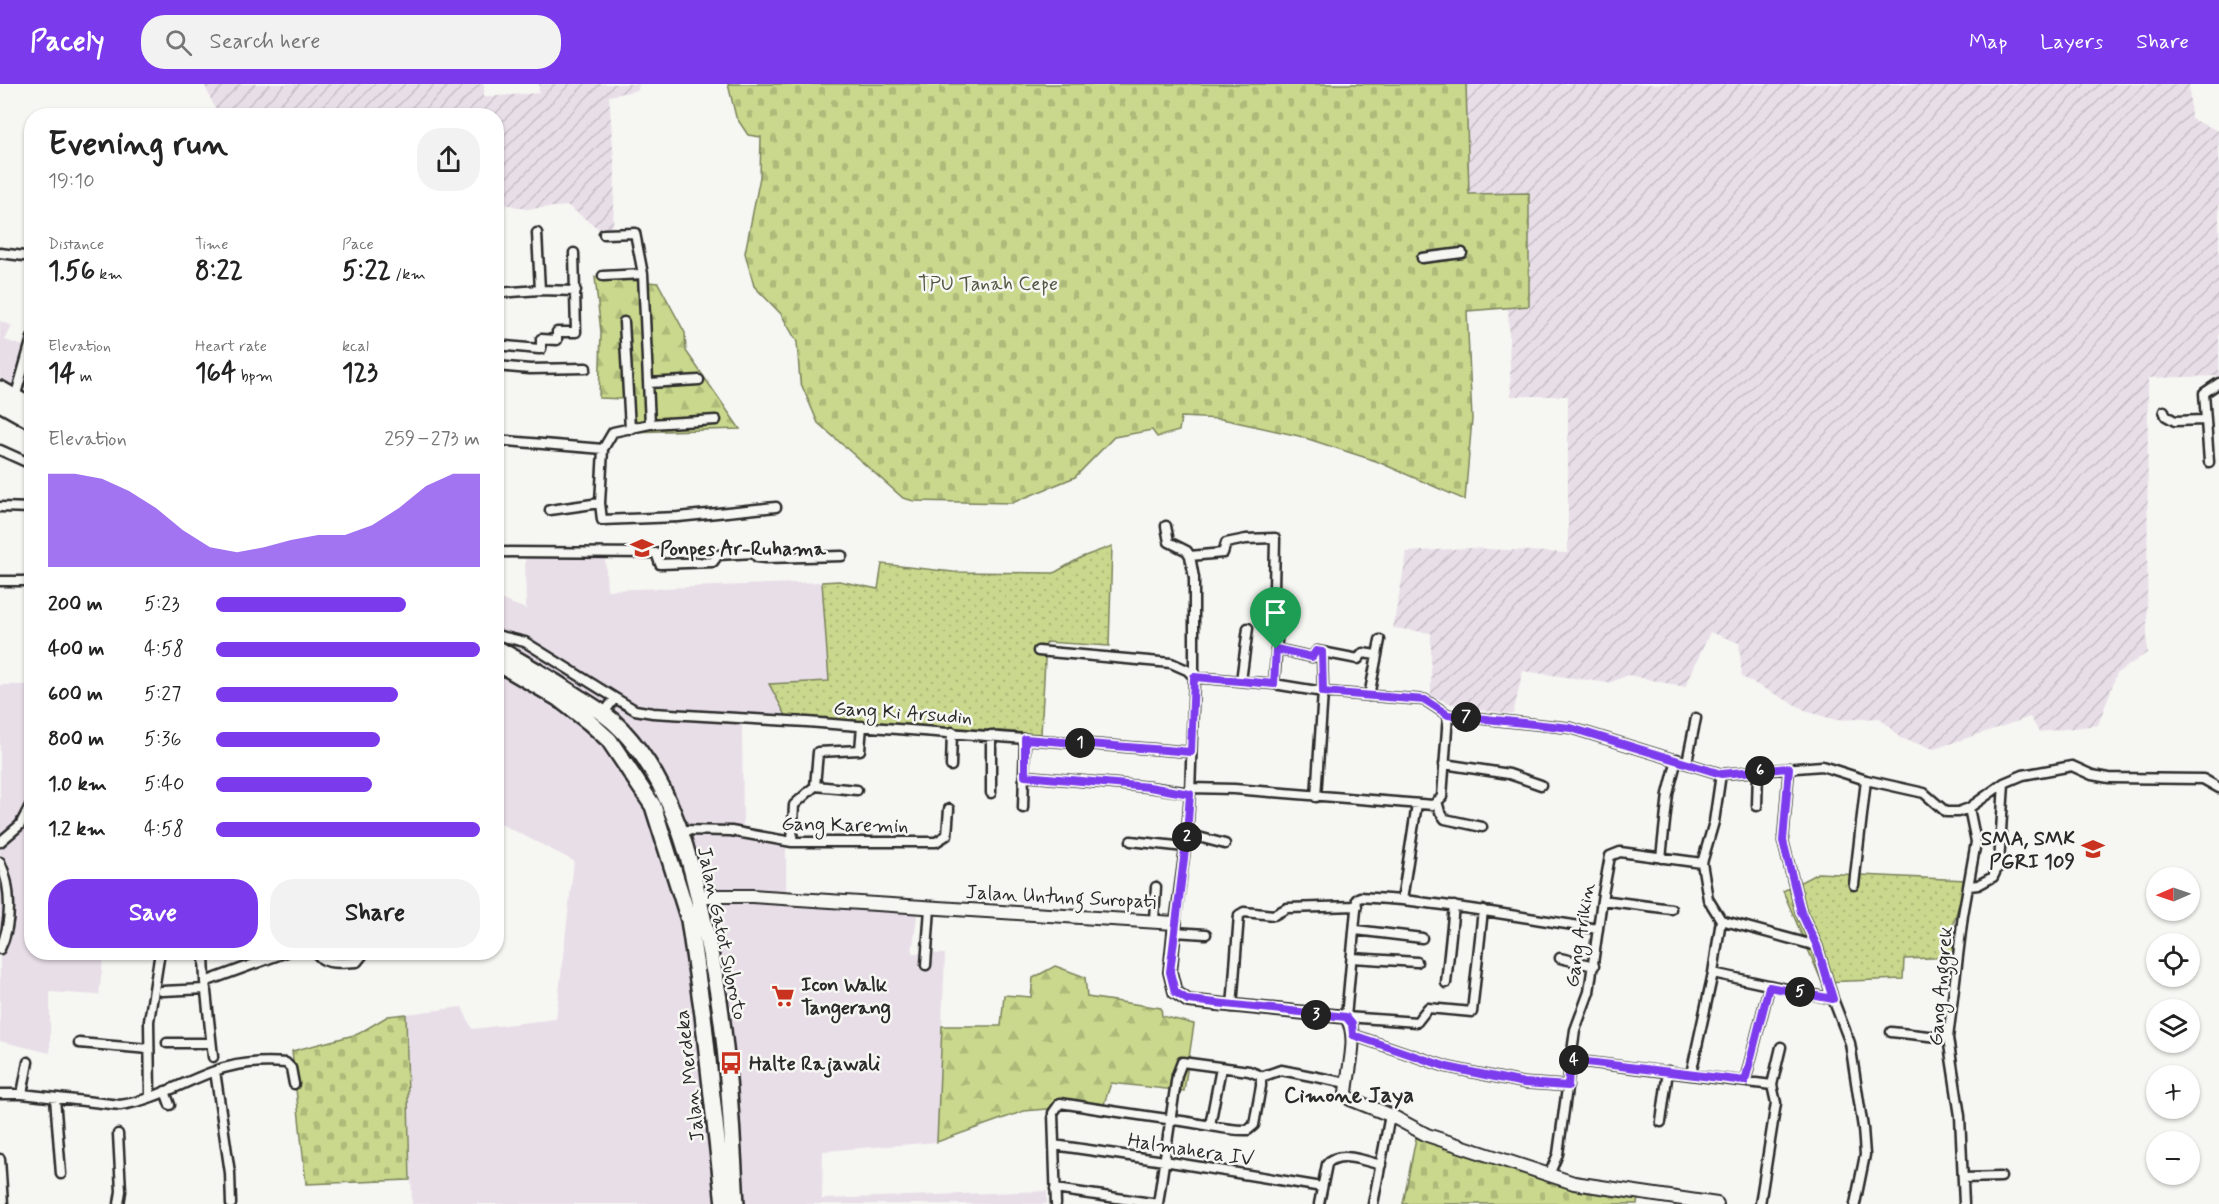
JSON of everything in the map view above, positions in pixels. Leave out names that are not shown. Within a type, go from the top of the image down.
[{"type":"highway","points":[[0,389],[24,403]]},
{"type":"highway","points":[[0,403],[24,416]]},
{"type":"highway","name":"Jalan Gatot Subroto","points":[[504,652],[542,673],[604,713],[622,729],[660,783],[680,830],[699,896],[719,999],[731,1118],[736,1204]]},
{"type":"highway","name":"Jalan Merdeka","points":[[504,667],[558,698],[609,740],[653,806],[689,920],[704,1015],[724,1204]]},
{"type":"street","points":[[537,233],[540,290]]},
{"type":"street","points":[[604,234],[635,233],[643,274],[650,424]]},
{"type":"street","points":[[0,253],[24,256]]},
{"type":"street","points":[[504,346],[539,349],[541,339],[557,339],[557,332],[576,332],[574,253]]},
{"type":"street","points":[[1422,258],[1462,253]]},
{"type":"street","points":[[603,276],[643,274]]},
{"type":"street","points":[[504,292],[576,291]]},
{"type":"street","points":[[624,322],[630,429]]},
{"type":"street","points":[[15,398],[24,366]]},
{"type":"street","points":[[504,367],[530,369],[586,368]]},
{"type":"street","points":[[648,383],[699,380]]},
{"type":"street","points":[[2209,462],[2204,420],[2204,393],[2219,383]]},
{"type":"street","points":[[2164,411],[2166,416],[2175,420],[2204,420]]},
{"type":"street","points":[[716,420],[650,424],[613,432],[603,448],[600,503],[602,520],[678,517],[776,507]]},
{"type":"street","points":[[504,441],[603,448]]},
{"type":"street","points":[[0,450],[24,461]]},
{"type":"street","points":[[550,510],[600,503]]},
{"type":"street","points":[[0,507],[24,508]]},
{"type":"street","points":[[1166,526],[1169,542],[1187,551],[1190,556],[1194,578],[1194,677],[1190,791],[1175,927],[1206,934]]},
{"type":"street","points":[[1190,556],[1223,553],[1226,543],[1275,538],[1274,590],[1280,598],[1274,684]]},
{"type":"street","points":[[504,552],[656,553],[660,564],[713,562],[718,555],[754,553],[757,557],[765,558],[842,556]]},
{"type":"street","points":[[0,581],[24,581]]},
{"type":"street","points":[[1241,681],[1248,628]]},
{"type":"street","name":"Gang Ki Arsudin","points":[[504,637],[525,642],[635,710],[652,713],[952,732],[1191,752]]},
{"type":"street","points":[[1369,696],[1380,640]]},
{"type":"street","points":[[1276,649],[1312,657],[1316,651],[1358,659],[1363,653],[1376,655]]},
{"type":"street","points":[[1038,651],[1171,663],[1187,670],[1194,677],[1274,684],[1323,692],[1425,700],[1448,715],[1571,728],[1721,774],[1822,766],[1866,780],[1924,793],[1946,812],[1958,812],[1969,808],[2004,783],[2023,775],[2072,766],[2092,775],[2109,778],[2203,779],[2219,788]]},
{"type":"street","points":[[1316,797],[1323,692],[1322,652]]},
{"type":"street","points":[[604,713],[615,698]]},
{"type":"street","points":[[1025,776],[1190,791],[1234,789],[1433,805],[1442,797],[1448,715]]},
{"type":"street","points":[[1687,762],[1696,718]]},
{"type":"street","points":[[792,842],[794,805],[815,786],[818,752],[860,750],[862,726]]},
{"type":"street","points":[[951,766],[952,732]]},
{"type":"street","points":[[991,735],[991,793]]},
{"type":"street","points":[[1023,808],[1025,739]]},
{"type":"street","points":[[1661,858],[1668,794],[1677,759]]},
{"type":"street","points":[[1444,764],[1509,774],[1541,785]]},
{"type":"street","points":[[1789,768],[1783,841],[1801,912],[1817,946],[1833,999],[1850,1042],[1865,1155],[1855,1204]]},
{"type":"street","points":[[1757,806],[1758,771]]},
{"type":"street","points":[[1691,1074],[1713,974],[1721,920],[1708,900],[1702,863],[1714,822],[1721,774]]},
{"type":"street","points":[[1854,885],[1866,780]]},
{"type":"street","points":[[1969,886],[1978,885],[1993,878],[1999,864],[2004,783]]},
{"type":"street","points":[[815,786],[857,790]]},
{"type":"street","points":[[1437,801],[1445,819],[1482,827]]},
{"type":"street","points":[[1402,900],[1417,804]]},
{"type":"street","name":"Gang Anggrek","points":[[1964,1204],[1959,1116],[1948,1038],[1962,915],[1976,842],[1969,808]]},
{"type":"street","name":"Gang Karemin","points":[[680,830],[731,831],[792,842],[936,842],[947,835],[949,809]]},
{"type":"street","points":[[0,842],[20,825],[24,817]]},
{"type":"street","points":[[1187,834],[1225,843]]},
{"type":"street","points":[[1131,841],[1185,847]]},
{"type":"street","name":"Gang Arikin","points":[[1549,1175],[1558,1154],[1575,1030],[1589,992],[1602,900],[1611,856],[1620,852],[1702,863]]},
{"type":"street","points":[[0,862],[4,870],[10,917],[0,949]]},
{"type":"street","points":[[1154,920],[1156,886]]},
{"type":"street","name":"Jalan Untung Suropati","points":[[699,896],[752,896],[1154,920],[1175,927],[1170,972],[1175,992],[1188,1000],[1232,1007],[1346,1017]]},
{"type":"street","points":[[1598,929],[1500,914],[1483,909],[1360,897],[1357,899],[1356,930],[1346,1017],[1352,1024],[1353,1035],[1346,1094],[1350,1099],[1390,1115],[1427,1135],[1574,1183],[1717,1204]]},
{"type":"street","points":[[1602,900],[1671,909]]},
{"type":"street","points":[[1232,1007],[1239,915],[1244,912],[1274,915],[1287,908],[1357,906]]},
{"type":"street","points":[[1446,983],[1454,906]]},
{"type":"street","points":[[926,965],[930,908]]},
{"type":"street","points":[[1346,1017],[1417,1022],[1428,1008],[1472,1011],[1483,909]]},
{"type":"street","points":[[1721,920],[1817,946]]},
{"type":"street","points":[[1356,930],[1422,938]]},
{"type":"street","points":[[1352,958],[1417,962]]},
{"type":"street","points":[[1560,958],[1594,966]]},
{"type":"street","points":[[150,1096],[149,1021],[159,960]]},
{"type":"street","points":[[204,960],[213,1057]]},
{"type":"street","points":[[162,991],[206,985],[266,960]]},
{"type":"street","points":[[321,960],[326,962],[357,962],[359,960]]},
{"type":"street","points":[[1713,974],[1833,999]]},
{"type":"street","points":[[1745,1081],[1769,987]]},
{"type":"street","points":[[1892,1032],[1948,1038]]},
{"type":"street","points":[[1353,1035],[1447,1067],[1524,1083],[1568,1086]]},
{"type":"street","points":[[79,1043],[149,1049]]},
{"type":"street","points":[[167,1043],[211,1043]]},
{"type":"street","points":[[1760,1204],[1776,1103],[1772,1085],[1781,1047]]},
{"type":"street","points":[[1570,1060],[1772,1085]]},
{"type":"street","points":[[22,1094],[28,1062]]},
{"type":"street","points":[[0,1094],[22,1094],[120,1105],[137,1103],[215,1071],[267,1062],[286,1063],[291,1068],[294,1084]]},
{"type":"street","points":[[1055,1189],[1158,1204],[1177,1075],[1182,1062],[1249,1071],[1261,1077],[1281,1070],[1347,1083]]},
{"type":"street","points":[[1210,1125],[1221,1068]]},
{"type":"street","points":[[215,1071],[230,1173],[231,1204]]},
{"type":"street","points":[[1660,1122],[1668,1071]]},
{"type":"street","points":[[1056,1204],[1053,1113],[1060,1103],[1248,1130],[1254,1125],[1261,1077]]},
{"type":"street","points":[[165,1091],[170,1105]]},
{"type":"street","points":[[55,1098],[61,1174]]},
{"type":"street","points":[[1373,1204],[1390,1115]]},
{"type":"street","points":[[118,1134],[121,1191],[119,1204]]},
{"type":"street","name":"Halmahera IV","points":[[1054,1145],[1322,1187]]},
{"type":"street","points":[[1319,1204],[1327,1164],[1335,1157],[1342,1156],[1381,1165]]},
{"type":"street","points":[[0,1158],[3,1204]]},
{"type":"street","points":[[1963,1178],[2001,1177]]},
{"type":"shaded area","points":[[204,84],[484,84],[484,97],[539,93],[539,84],[639,84],[638,90],[609,96],[615,173],[613,226],[599,229],[568,206],[526,209],[504,204],[504,108],[215,108]]},
{"type":"shaded area","points":[[1466,84],[2189,84],[2191,119],[2219,131],[2219,376],[2148,378],[2147,653],[2117,673],[2098,725],[2039,732],[2030,717],[1934,749],[1900,738],[1880,718],[1836,720],[1809,712],[1742,677],[1739,643],[1710,632],[1685,687],[1628,675],[1609,683],[1523,671],[1513,714],[1463,708],[1431,696],[1431,633],[1393,628],[1407,552],[1467,548],[1568,553],[1568,396],[1511,396],[1508,307],[1529,305],[1528,193],[1469,194]]},
{"type":"shaded area","points":[[0,321],[12,326],[5,340],[24,346],[24,369],[13,416],[0,409]]},
{"type":"shaded area","points":[[525,552],[605,555],[607,590],[822,582],[829,682],[770,684],[790,723],[742,719],[743,830],[786,840],[786,899],[919,901],[912,953],[945,954],[937,1142],[823,1151],[822,1199],[1047,1191],[1047,1204],[412,1204],[406,1014],[462,1007],[472,1029],[556,1019],[574,861],[504,826],[504,601],[526,609]]},
{"type":"shaded area","points":[[0,685],[24,685],[24,960],[103,960],[99,995],[50,992],[50,1053],[0,1041]]},
{"type":"green space","name":"TPU Tanah Cepe","points":[[728,84],[1466,84],[1469,194],[1529,193],[1529,306],[1467,311],[1472,419],[1465,500],[1376,461],[1299,436],[1222,419],[1181,417],[1179,431],[1157,437],[1152,430],[1114,437],[1075,477],[1012,503],[914,501],[903,498],[818,423],[800,381],[797,342],[781,314],[754,286],[745,253],[760,177],[761,137],[748,135],[736,117]]},
{"type":"green space","points":[[595,277],[658,283],[685,333],[686,351],[740,429],[627,432],[625,399],[599,398],[601,332]]},
{"type":"green space","points":[[1112,546],[1109,646],[1046,642],[1041,734],[888,723],[790,723],[769,684],[829,681],[822,582],[839,581],[878,589],[882,564],[953,572],[1054,573],[1082,557]]},
{"type":"green space","points":[[1818,873],[1966,880],[1949,939],[1958,957],[1904,959],[1903,979],[1822,982],[1783,891]]},
{"type":"green space","points":[[1055,966],[1085,977],[1087,997],[1161,1008],[1162,1016],[1194,1024],[1184,1091],[1111,1083],[1104,1104],[1024,1111],[937,1142],[942,1026],[1001,1026],[1004,995],[1031,997],[1033,978]]},
{"type":"green space","points":[[406,1014],[410,1180],[306,1184],[292,1051],[358,1034],[388,1016]]},
{"type":"green space","points":[[1416,1138],[1586,1192],[1638,1199],[1637,1204],[1403,1204]]},
{"type":"place","name":"Ponpes Ar-Ruhama","points":[[642,548]]},
{"type":"place","name":"SMA, SMK PGRI 109","points":[[2093,849]]},
{"type":"place","name":"Icon Walk Tangerang","points":[[783,996]]},
{"type":"place","name":"Halte Rajawali","points":[[731,1063]]},
{"type":"district","name":"Cimone Jaya","points":[[1349,1094]]},
{"type":"route","points":[[1276,649],[1312,657],[1316,651],[1322,652],[1323,692],[1425,700],[1448,715],[1571,728],[1721,774],[1789,768],[1783,841],[1801,912],[1817,946],[1833,999],[1769,987],[1745,1081],[1570,1060],[1568,1086],[1524,1083],[1447,1067],[1353,1035],[1352,1024],[1346,1017],[1232,1007],[1188,1000],[1175,992],[1170,972],[1190,794],[1149,787],[1025,776],[1025,739],[1191,752],[1194,677],[1274,684],[1276,649]]}]
